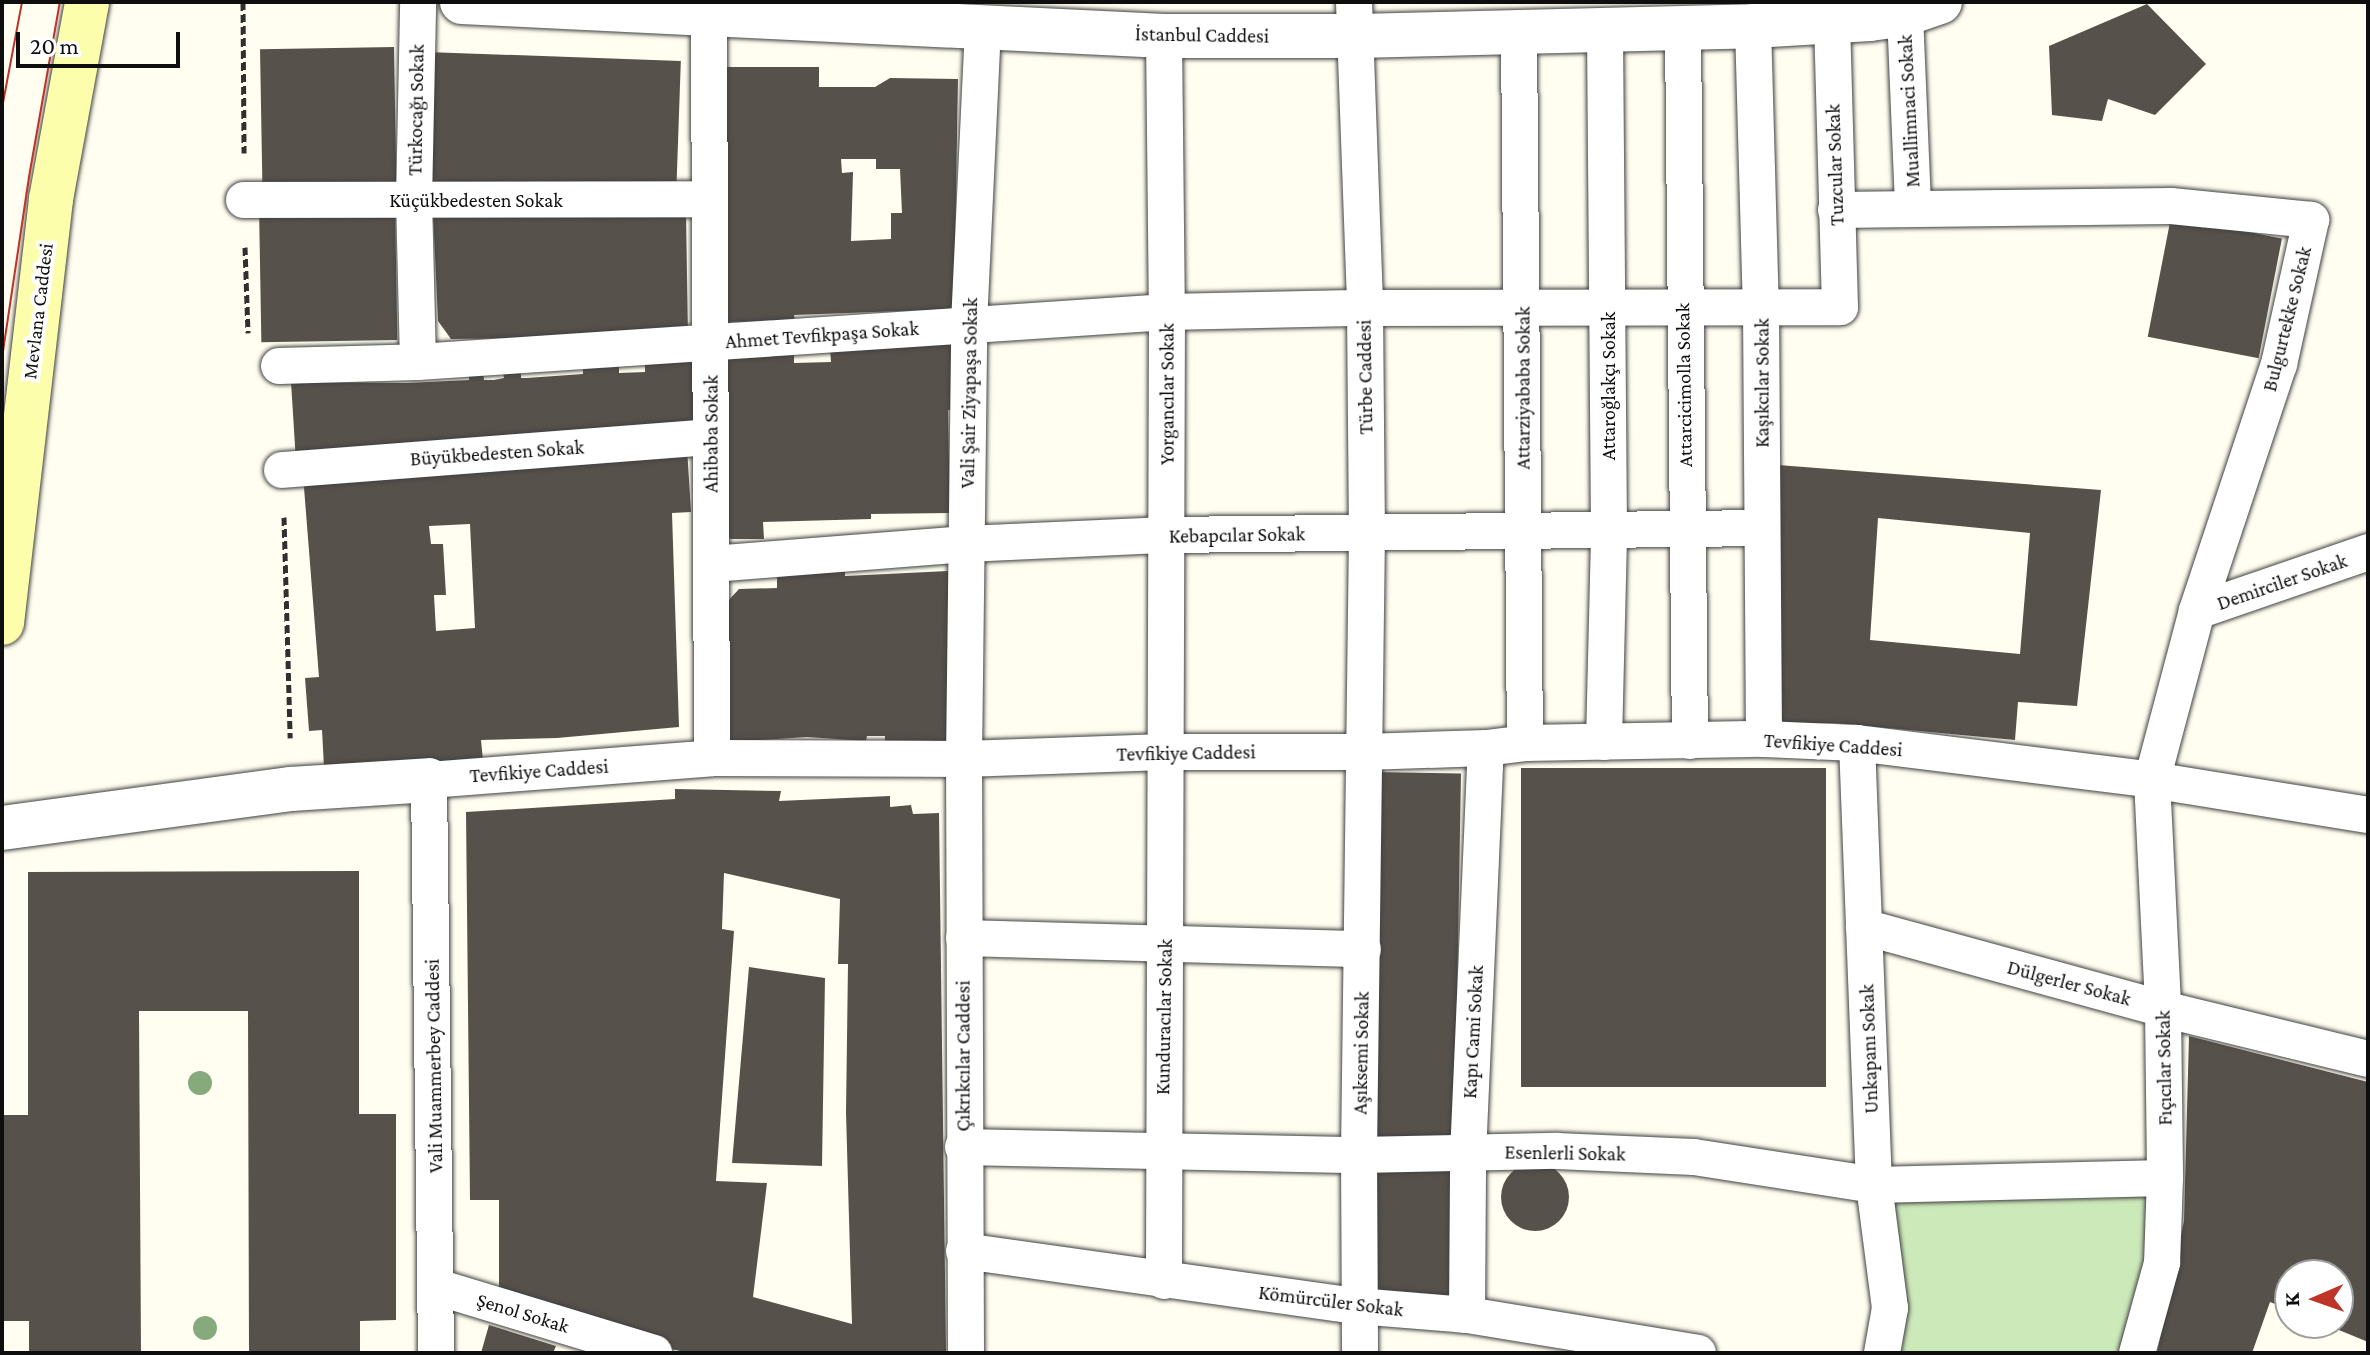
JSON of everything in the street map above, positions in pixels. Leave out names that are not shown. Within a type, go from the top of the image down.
[{"type":"main road","name":"Mevlana Caddesi","points":[[2,623],[51,199],[87,2]]},
{"type":"street","name":"Türkocağı Sokak","points":[[418,2],[414,201],[418,362]]},
{"type":"street","name":"İstanbul Caddesi","points":[[462,2],[685,10],[1164,36],[1356,19],[1519,32],[1683,29],[1832,22],[1922,8]]},
{"type":"street","name":"Muallimnaci Sokak","points":[[1913,208],[1922,8]]},
{"type":"street","name":"Ahibaba Sokak","points":[[685,10],[709,199],[712,758]]},
{"type":"street","name":"Türbe Caddesi","points":[[1356,19],[1365,308],[1365,752]]},
{"type":"street","name":"Tuzcular Sokak","points":[[1832,22],[1840,307]]},
{"type":"street","name":"Kaşıkcılar Sokak","points":[[1753,26],[1761,308],[1764,739]]},
{"type":"street","name":"Vali Şair Ziyapaşa Sokak","points":[[964,759],[969,324],[983,27]]},
{"type":"street","name":"Attarcicimolla Sokak","points":[[1683,29],[1683,308],[1690,741]]},
{"type":"street","name":"Attaroğlakçı Sokak","points":[[1604,742],[1609,530],[1605,30]]},
{"type":"street","name":"Attarziyababa Sokak","points":[[1519,32],[1525,743]]},
{"type":"street","name":"Yorgancılar Sokak","points":[[1164,36],[1167,312],[1165,752]]},
{"type":"street","name":"Küçükbedesten Sokak","points":[[244,200],[709,199]]},
{"type":"street","name":"Bulgurtekke Sokak","points":[[1836,210],[2171,206],[2311,220],[2279,364],[2197,611],[2152,780]]},
{"type":"street","name":"Ahmet Tevfikpaşa Sokak","points":[[279,366],[418,362],[1167,312],[1365,308],[1840,307]]},
{"type":"street","name":"Büyükbedesten Sokak","points":[[282,470],[711,437]]},
{"type":"street","name":"Kebapcılar Sokak","points":[[712,564],[966,544],[1167,535],[1762,528]]},
{"type":"street","name":"Demirciler Sokak","points":[[2197,611],[2368,552]]},
{"type":"street","name":"Tevfikiye Caddesi","points":[[2,828],[291,789],[712,758],[964,759],[1165,752],[1365,752],[1486,748],[1525,743],[1764,739],[1857,743],[2152,780],[2368,815]]},
{"type":"street","name":"Unkapanı Sokak","points":[[1857,743],[1874,1185],[1890,1308],[1882,1353]]},
{"type":"street","name":"Kapı Cami Sokak","points":[[1467,1315],[1468,1156],[1486,748]]},
{"type":"street","name":"Kunduracılar Sokak","points":[[1164,1281],[1165,752]]},
{"type":"street","name":"Aşıksemi Sokak","points":[[1360,1353],[1357,1306],[1365,752]]},
{"type":"street","name":"Çıkrıkcılar Caddesi","points":[[964,759],[966,1353]]},
{"type":"street","name":"Vali Muammerbey Caddesi","points":[[429,780],[436,1353]]},
{"type":"street","name":"Fıçıcılar Sokak","points":[[2137,1353],[2162,1263],[2165,1178],[2163,1009],[2152,780]]},
{"type":"street","name":"Dülgerler Sokak","points":[[1864,927],[2163,1009],[2368,1059]]},
{"type":"street","points":[[964,938],[1363,949]]},
{"type":"street","name":"Esenlerli Sokak","points":[[963,1147],[1163,1153],[1468,1156],[1516,1150],[1694,1157],[1874,1185],[2165,1178]]},
{"type":"street","name":"Kömürcüler Sokak","points":[[964,1251],[1357,1306],[1467,1315],[1698,1353]]},
{"type":"street","name":"Şenol Sokak","points":[[437,1287],[654,1353]]},
{"type":"green space","points":[[2147,1192],[2145,1262],[2120,1353],[1896,1353],[1894,1197]]},
{"type":"building","points":[[2147,4],[2206,64],[2155,115],[2108,99],[2102,121],[2052,115],[2049,46]]},
{"type":"building","points":[[394,47],[396,184],[262,186],[260,49]]},
{"type":"building","points":[[426,52],[681,61],[676,199],[421,190]]},
{"type":"building","points":[[722,67],[819,67],[819,87],[875,87],[890,78],[958,79],[954,309],[794,315],[795,321],[723,322]],"holes":[[[841,159],[876,159],[876,169],[900,169],[902,213],[891,213],[891,239],[851,241],[853,172],[842,173]]]},
{"type":"building","points":[[395,205],[397,340],[261,342],[259,207]]},
{"type":"building","points":[[433,211],[686,213],[688,336],[451,339],[438,321]]},
{"type":"building","points":[[2171,217],[2282,239],[2259,358],[2148,337]]},
{"type":"building","points":[[952,342],[955,410],[948,410],[950,513],[871,514],[871,519],[763,522],[764,539],[731,539],[722,533],[721,359],[794,355],[794,363],[831,362],[830,348]]},
{"type":"building","points":[[694,361],[697,433],[296,462],[291,382],[469,380],[469,372],[483,372],[484,380],[494,380],[504,378],[503,372],[521,371],[521,378],[527,378],[583,374],[583,368],[619,367],[619,373],[645,372],[645,363]]},
{"type":"building","points":[[687,448],[691,512],[672,513],[679,727],[557,738],[481,740],[483,760],[324,767],[322,730],[309,731],[305,678],[319,677],[303,475]],"holes":[[[470,524],[475,628],[436,631],[434,595],[446,595],[443,544],[431,544],[429,526]]]},
{"type":"building","points":[[1778,465],[2101,490],[2077,706],[2018,702],[2015,740],[1834,723],[1778,723]],"holes":[[[1878,518],[2030,533],[2020,654],[1870,640]]]},
{"type":"building","points":[[845,569],[845,576],[948,571],[949,743],[885,742],[885,736],[867,736],[866,741],[807,737],[730,742],[727,602],[739,589],[777,588],[777,577]]},
{"type":"building","points":[[1521,768],[1826,768],[1826,1087],[1521,1087]]},
{"type":"building","points":[[1374,772],[1461,774],[1454,1147],[1367,1146]]},
{"type":"building","points":[[675,789],[781,791],[779,801],[890,796],[890,807],[911,805],[913,814],[939,813],[946,1353],[689,1353],[594,1332],[597,1318],[499,1287],[499,1200],[470,1200],[466,812],[675,799]],"holes":[[[724,873],[840,899],[838,964],[848,964],[846,1113],[852,1324],[753,1297],[767,1183],[716,1181],[734,931],[722,929]]]},
{"type":"building","points":[[359,871],[359,1114],[396,1114],[396,1320],[360,1321],[360,1353],[249,1353],[248,1011],[139,1011],[141,1353],[29,1353],[29,1321],[2,1321],[2,1115],[28,1115],[28,872]]},
{"type":"building","points":[[749,967],[825,978],[822,1166],[732,1163]]},
{"type":"building","points":[[2189,1036],[2368,1082],[2368,1342],[2354,1336],[2354,1259],[2274,1259],[2274,1304],[2270,1302],[2252,1353],[2157,1353],[2184,1221]]},
{"type":"building","points":[[1369,1161],[1450,1161],[1450,1301],[1369,1301]]},
{"type":"building","points":[[1535,1163],[1559,1173],[1569,1197],[1559,1221],[1535,1231],[1511,1221],[1501,1197],[1511,1173]]},
{"type":"building","points":[[489,1325],[556,1346],[553,1353],[481,1353]]},
{"type":"tram line","points":[[2,108],[22,2]]},
{"type":"tram line","points":[[2,358],[29,177],[60,2]]}]
